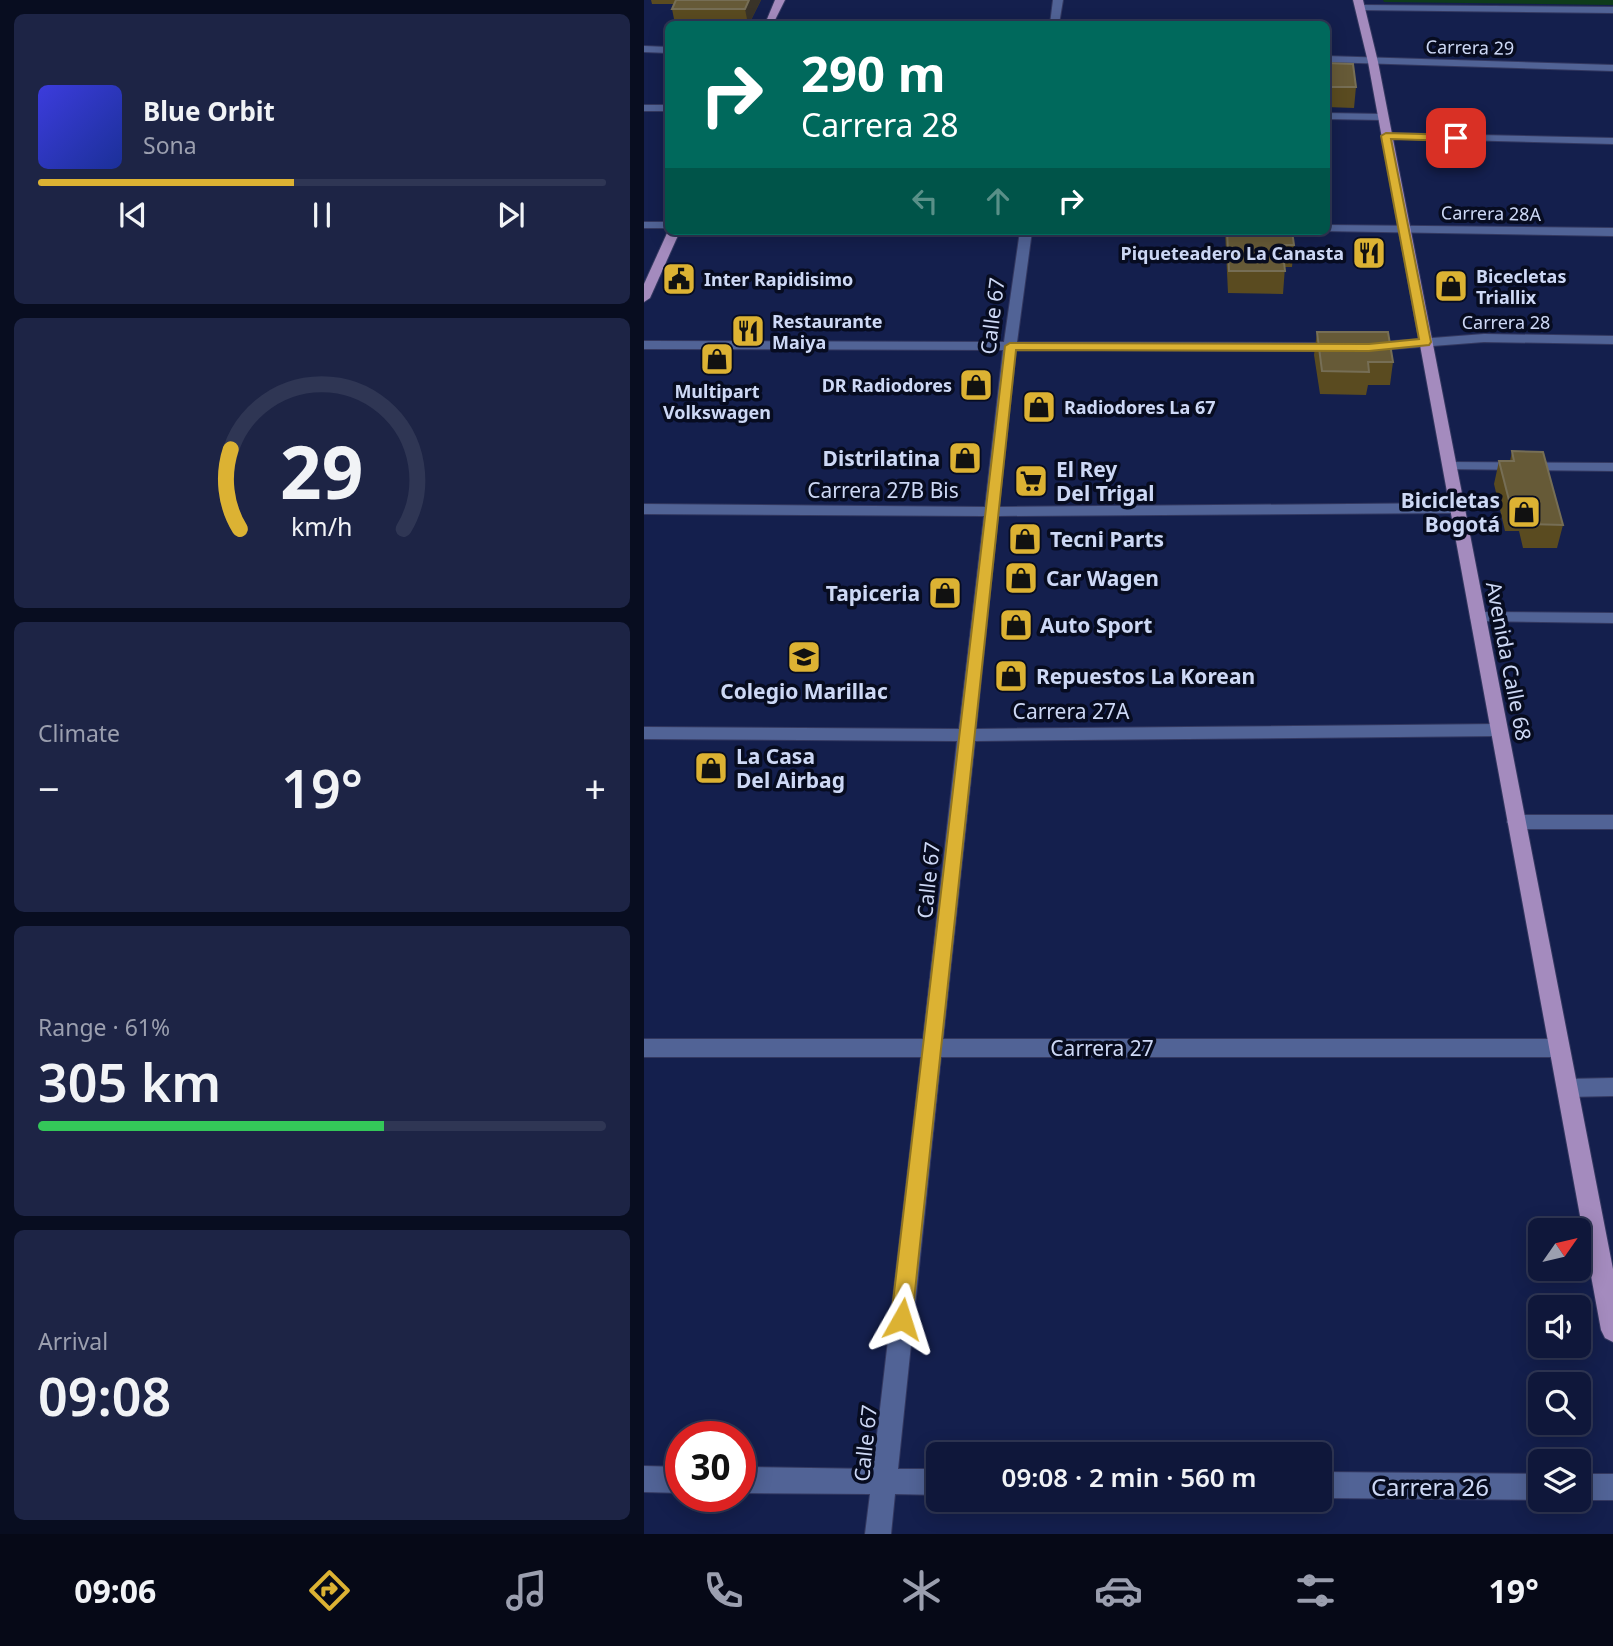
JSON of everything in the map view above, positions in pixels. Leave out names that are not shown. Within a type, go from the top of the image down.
[{"type":"main road","points":[[770,21],[780,0]]},
{"type":"main road","name":"Avenida Calle 68","points":[[1361,3],[1613,1331]]},
{"type":"main road","points":[[644,298],[672,235]]},
{"type":"street","points":[[1055,21],[1058,0]]},
{"type":"street","points":[[1361,3],[1613,10]]},
{"type":"street","points":[[644,49],[665,50]]},
{"type":"street","name":"Carrera 29","points":[[1330,59],[1613,68]]},
{"type":"street","points":[[644,108],[665,108]]},
{"type":"street","points":[[1330,116],[1382,117]]},
{"type":"street","points":[[1386,136],[1613,141]]},
{"type":"street","points":[[644,225],[665,225]]},
{"type":"street","name":"Carrera 28A","points":[[1330,229],[1613,232]]},
{"type":"street","name":"Calle 67","points":[[878,1534],[1010,346],[1025,235]]},
{"type":"street","name":"Carrera 28","points":[[644,345],[1369,347],[1484,338],[1613,340]]},
{"type":"street","points":[[1449,466],[1613,467]]},
{"type":"street","name":"Carrera 27B Bis","points":[[644,509],[992,512],[1457,508]]},
{"type":"street","points":[[1478,618],[1613,618]]},
{"type":"street","name":"Carrera 27A","points":[[644,733],[967,735],[1499,730]]},
{"type":"street","points":[[1516,822],[1613,822]]},
{"type":"street","name":"Carrera 27","points":[[644,1048],[1559,1048]]},
{"type":"street","points":[[1567,1088],[1613,1087]]},
{"type":"street","points":[[644,1479],[665,1480]]},
{"type":"street","points":[[756,1480],[926,1482]]},
{"type":"street","name":"Carrera 26","points":[[1332,1485],[1528,1487]]},
{"type":"street","points":[[1591,1487],[1613,1488]]},
{"type":"green space","points":[[1383,0],[1613,0],[1613,5],[1384,2]]},
{"type":"building","points":[[676,0],[749,0],[745,9],[672,9]]},
{"type":"building","points":[[1330,63],[1353,64],[1356,87],[1330,87]]},
{"type":"building","points":[[1227,235],[1293,235],[1294,245],[1282,245],[1285,271],[1229,271]]},
{"type":"building","points":[[1317,332],[1388,332],[1393,362],[1368,362],[1369,372],[1322,371]]},
{"type":"building","points":[[1512,451],[1543,452],[1563,525],[1528,524],[1524,508],[1511,508],[1499,461],[1514,461]]},
{"type":"place","name":"Piqueteadero La Canasta","points":[[1369,253]]},
{"type":"place","name":"Inter Rapidisimo","points":[[679,279]]},
{"type":"place","name":"Bicecletas Triallix","points":[[1451,286]]},
{"type":"place","name":"Restaurante Maiya","points":[[748,331]]},
{"type":"place","name":"Multipart Volkswagen","points":[[717,359]]},
{"type":"place","name":"DR Radiodores","points":[[976,385]]},
{"type":"place","name":"Radiodores La 67","points":[[1039,407]]},
{"type":"place","name":"Distrilatina","points":[[965,458]]},
{"type":"place","name":"El Rey Del Trigal","points":[[1031,481]]},
{"type":"place","name":"Bicicletas Bogotá","points":[[1524,512]]},
{"type":"place","name":"Tecni Parts","points":[[1025,539]]},
{"type":"place","name":"Car Wagen","points":[[1021,578]]},
{"type":"place","name":"Tapiceria","points":[[945,593]]},
{"type":"place","name":"Auto Sport","points":[[1016,625]]},
{"type":"place","name":"Colegio Marillac","points":[[804,657]]},
{"type":"place","name":"Repuestos La Korean","points":[[1011,676]]},
{"type":"place","name":"La Casa Del Airbag","points":[[711,768]]},
{"type":"route","points":[[902,1319],[1010,346],[1369,347],[1425,342],[1386,136],[1456,138]]}]
